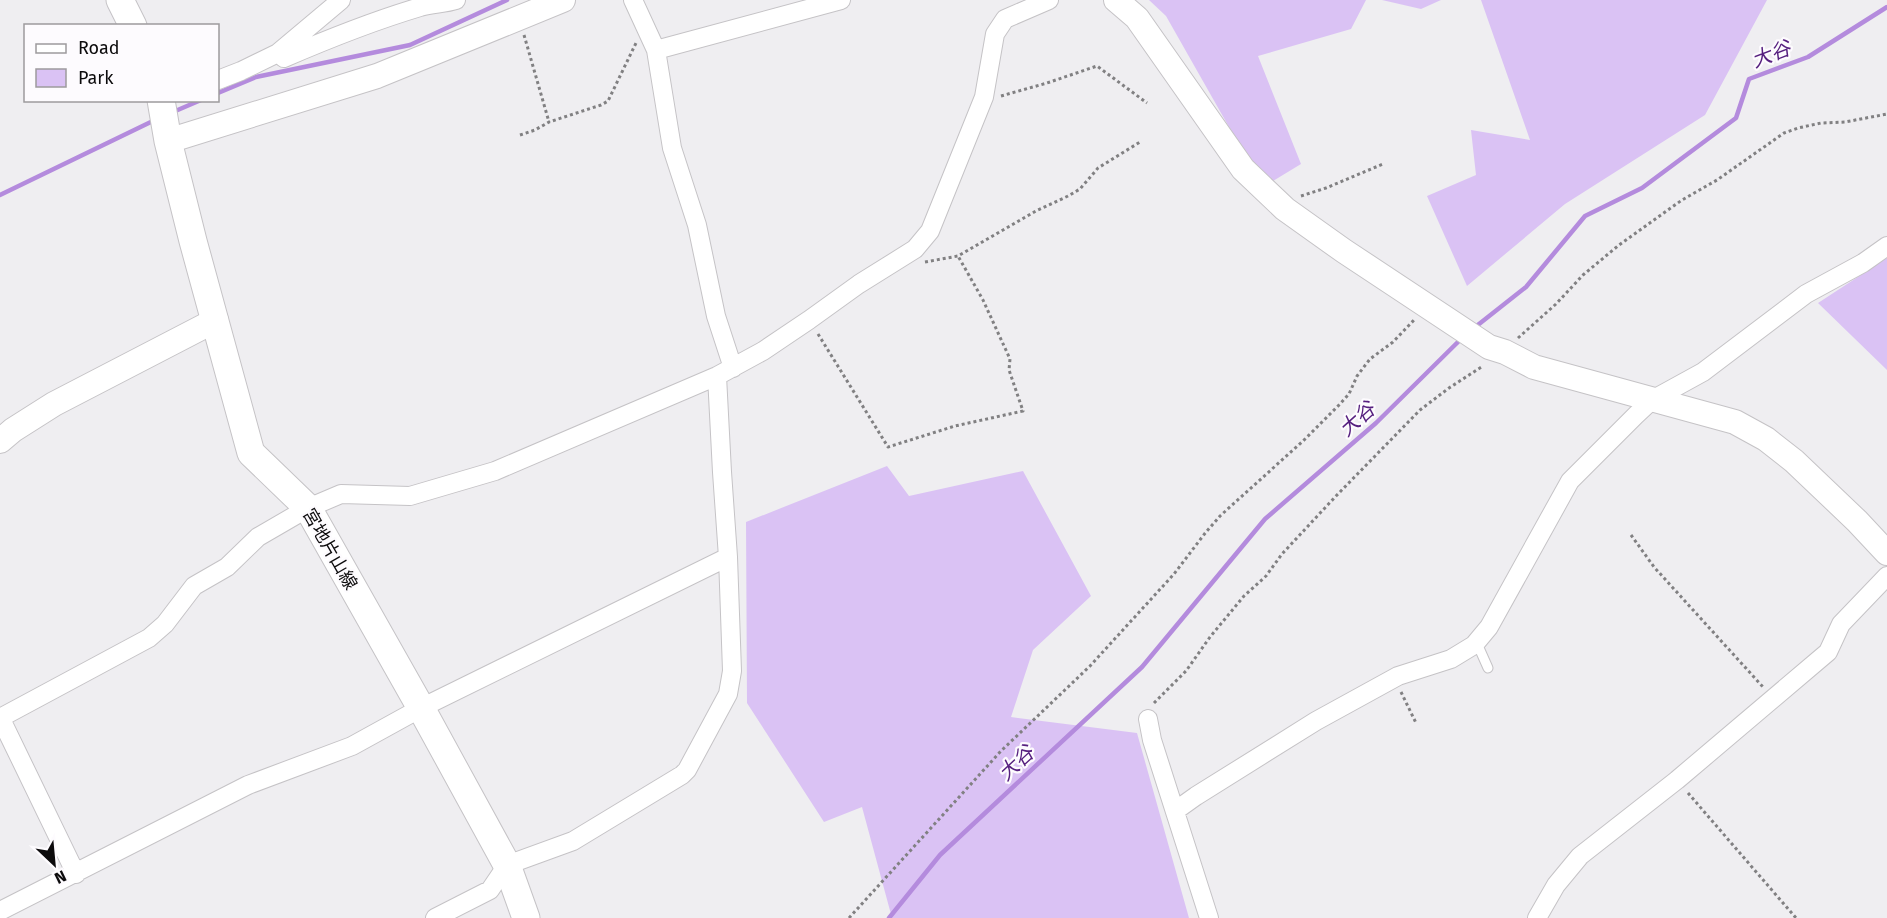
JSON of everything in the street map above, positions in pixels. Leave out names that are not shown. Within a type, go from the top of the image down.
[{"type":"main road","points":[[120,0],[132,24]]},
{"type":"main road","name":"宮地片山線","points":[[161,102],[167,135],[195,250],[251,453],[308,508],[507,865],[526,918]]},
{"type":"street","points":[[219,80],[278,53],[341,0]]},
{"type":"street","points":[[278,53],[284,58],[323,41],[404,12],[426,5],[456,0]]},
{"type":"street","points":[[167,135],[377,76],[562,0]]},
{"type":"street","points":[[435,918],[490,890],[507,865],[573,841],[687,770],[728,694],[732,671],[725,372],[697,225],[672,148],[656,50],[633,0]]},
{"type":"street","points":[[656,50],[841,0]]},
{"type":"street","points":[[76,874],[0,718],[150,638],[165,624],[194,586],[227,567],[258,537],[308,508],[341,494],[410,496],[495,471],[725,372],[809,321],[859,284],[915,249],[930,231],[984,97],[995,34],[1005,19],[1049,0]]},
{"type":"street","points":[[1116,0],[1137,18],[1243,169],[1285,209],[1344,251],[1497,350],[1534,367],[1735,422],[1766,439],[1794,461],[1857,521],[1887,554]]},
{"type":"street","points":[[1175,812],[1196,796],[1316,722],[1395,679],[1451,659],[1474,645],[1489,627],[1570,482],[1635,415],[1652,400],[1703,372],[1806,294],[1863,263],[1887,246]]},
{"type":"street","points":[[0,441],[13,429],[54,404],[216,320]]},
{"type":"street","points":[[0,911],[248,786],[352,746],[421,708],[728,557]]},
{"type":"street","points":[[1537,918],[1556,885],[1580,856],[1677,780],[1828,652],[1841,624],[1887,576]]},
{"type":"street","points":[[1148,719],[1152,740],[1209,918]]},
{"type":"lane","points":[[1474,645],[1480,650],[1488,669]]},
{"type":"path","points":[[519,19],[549,122]]},
{"type":"path","points":[[520,135],[608,101],[644,22]]},
{"type":"path","points":[[984,97],[987,99],[1047,83],[1097,66],[1148,104]]},
{"type":"path","points":[[1148,719],[1157,699],[1186,671],[1210,637],[1244,596],[1266,576],[1282,554],[1420,410],[1521,334],[1556,304],[1583,275],[1619,245],[1682,200],[1717,180],[1784,133],[1821,123],[1845,122],[1887,114]]},
{"type":"path","points":[[903,256],[916,261],[931,262],[958,256],[1036,211],[1080,189],[1098,168],[1140,142]]},
{"type":"path","points":[[1285,209],[1301,196],[1383,164]]},
{"type":"path","points":[[809,321],[888,447],[955,426],[1023,411],[1009,370],[1010,359],[983,300],[958,256]]},
{"type":"path","points":[[849,918],[1001,750],[1090,666],[1174,574],[1220,516],[1303,441],[1350,394],[1357,376],[1370,359],[1436,311]]},
{"type":"path","points":[[1631,535],[1662,576],[1773,698]]},
{"type":"path","points":[[1395,679],[1416,723]]},
{"type":"path","points":[[1677,780],[1796,918]]},
{"type":"green space","points":[[1149,0],[1366,0],[1351,29],[1258,56],[1301,164],[1273,181],[1246,157],[1166,16]]},
{"type":"green space","points":[[1382,0],[1441,0],[1421,9]]},
{"type":"green space","points":[[1481,0],[1767,0],[1705,115],[1565,204],[1467,286],[1427,196],[1476,175],[1471,130],[1530,140]]},
{"type":"green space","points":[[1887,258],[1887,370],[1818,303]]},
{"type":"green space","points":[[887,466],[909,496],[1023,471],[1091,596],[1033,650],[1011,717],[1137,733],[1189,918],[892,918],[862,807],[824,822],[747,703],[746,522]]},
{"type":"waterway","points":[[219,93],[256,77],[410,45],[507,0]]},
{"type":"waterway","name":"大谷","points":[[1474,328],[1526,287],[1585,216],[1642,188],[1736,118],[1749,79],[1808,57],[1887,7]]},
{"type":"waterway","points":[[173,112],[196,102]]},
{"type":"waterway","points":[[0,195],[157,119]]},
{"type":"waterway","name":"大谷","points":[[889,918],[940,855],[1142,667],[1265,519],[1376,423],[1463,337]]}]
